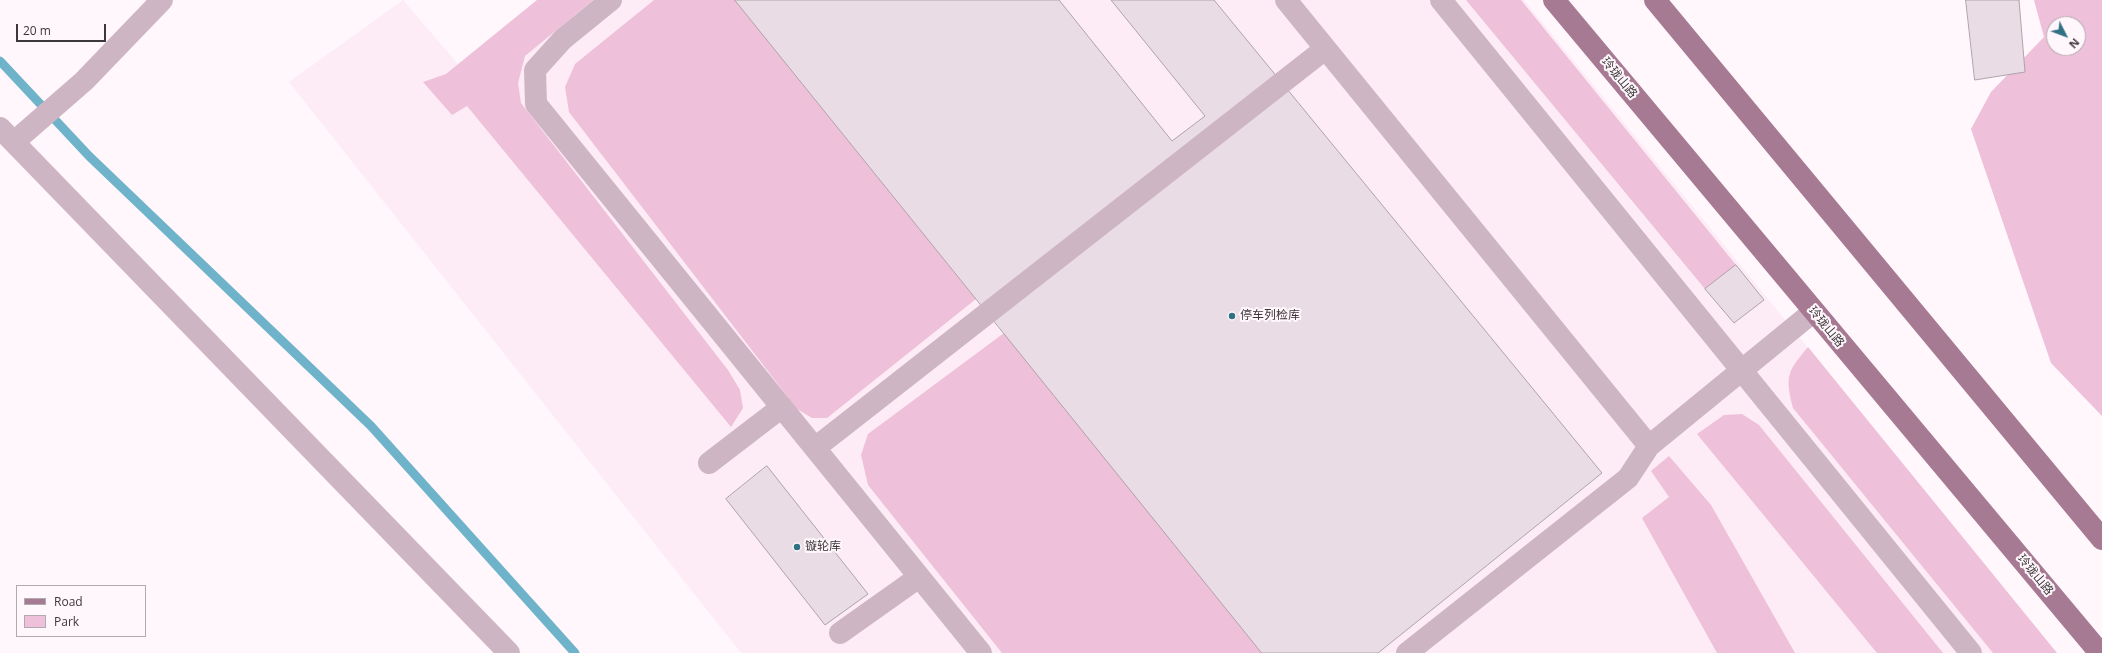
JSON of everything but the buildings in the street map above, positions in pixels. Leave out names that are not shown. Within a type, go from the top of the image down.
[{"type":"main road","name":"玲珑山路","points":[[1554,0],[1813,312],[2100,653]]},
{"type":"main road","points":[[1655,0],[2102,539]]},
{"type":"street","points":[[162,0],[84,81],[7,135],[509,653]]},
{"type":"street","points":[[611,0],[563,39],[535,70],[536,104],[981,653]]},
{"type":"street","points":[[1286,0],[1649,446]]},
{"type":"street","points":[[1441,0],[1971,653]]},
{"type":"street","points":[[815,448],[1325,48]]},
{"type":"street","points":[[1407,653],[1628,478],[1649,446],[1813,312]]},
{"type":"street","points":[[709,463],[782,407]]},
{"type":"street","points":[[840,633],[920,577]]},
{"type":"shaded area","points":[[403,0],[458,64],[537,0],[1524,0],[2057,653],[741,653],[289,82]]},
{"type":"green space","points":[[537,0],[593,0],[525,56],[518,83],[521,103],[728,370],[740,390],[743,408],[731,427],[467,106],[452,115],[423,82],[446,74]]},
{"type":"green space","points":[[654,0],[735,0],[976,299],[827,418],[812,418],[797,409],[569,112],[565,87],[575,64]]},
{"type":"green space","points":[[1466,0],[1521,0],[1736,265],[1705,289]]},
{"type":"green space","points":[[2034,0],[2102,0],[2102,416],[2051,363],[1971,129],[1991,92],[2044,37]]},
{"type":"green space","points":[[1004,333],[1262,653],[1002,653],[868,485],[861,455],[868,434]]},
{"type":"green space","points":[[1808,347],[2057,653],[1993,653],[1793,408],[1789,388],[1790,375],[1792,369]]},
{"type":"green space","points":[[1742,414],[1759,425],[1943,653],[1877,653],[1697,434],[1724,415]]},
{"type":"green space","points":[[1669,456],[1711,505],[1795,653],[1717,653],[1642,518],[1669,497],[1651,471]]},
{"type":"waterway","points":[[0,61],[89,156],[371,426],[575,653]]},
{"type":"place","name":"停车列检库","points":[[1232,316]]},
{"type":"place","name":"镟轮库","points":[[797,547]]}]
